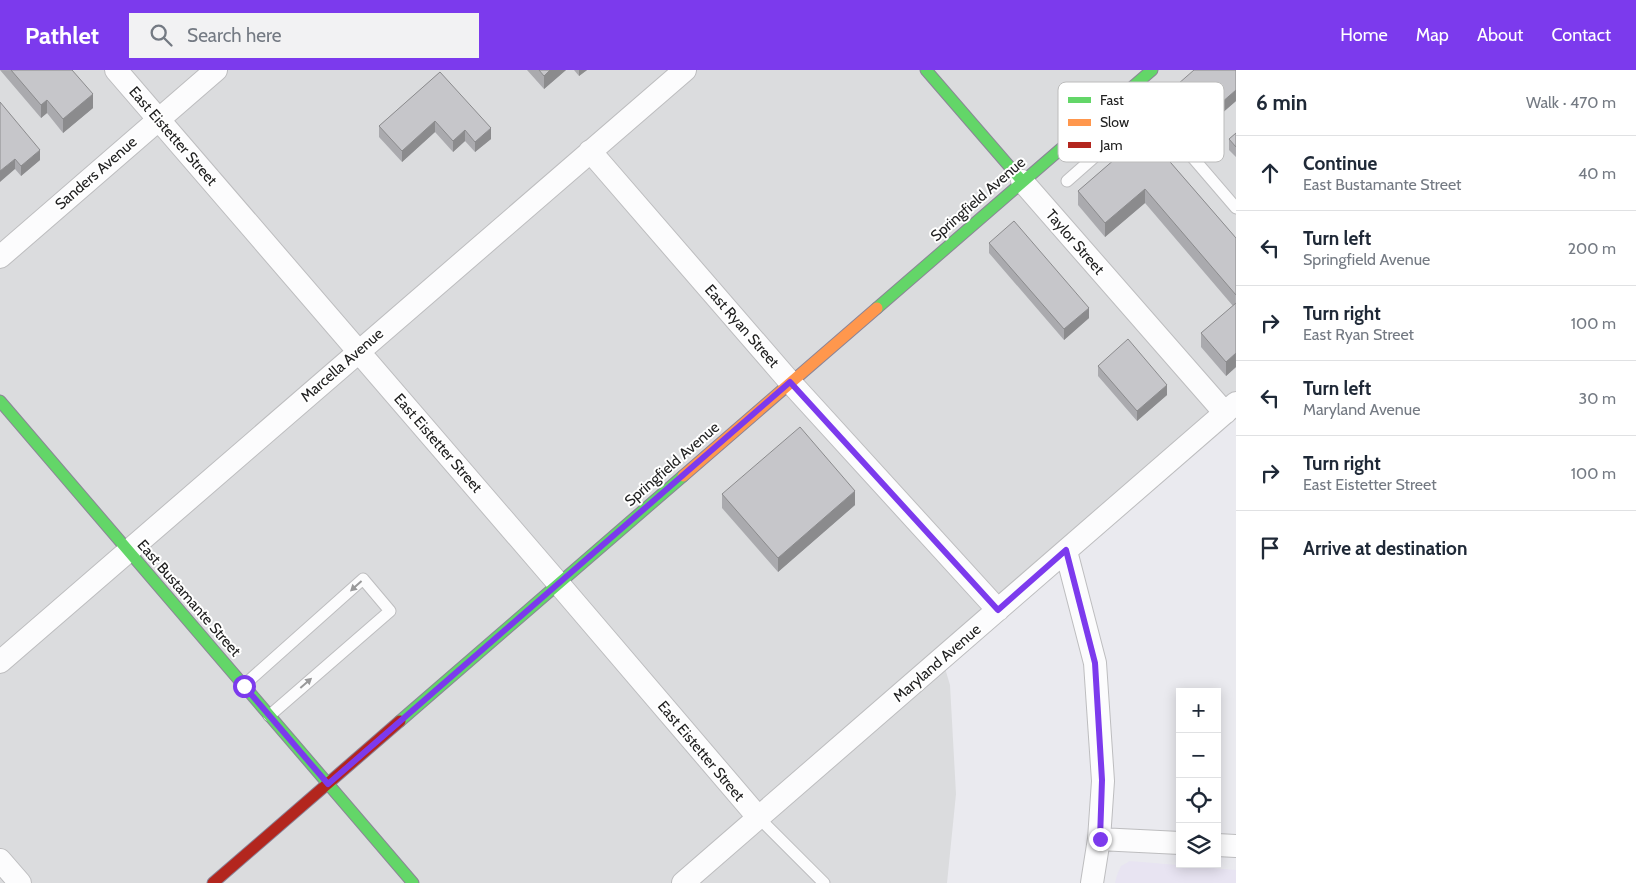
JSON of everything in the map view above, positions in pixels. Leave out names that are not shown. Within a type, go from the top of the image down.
[{"type":"main road","name":"Taylor Street","points":[[926,70],[1022,181]]},
{"type":"main road","name":"Springfield Avenue","points":[[1138,82],[1152,70]]},
{"type":"main road","name":"Springfield Avenue","points":[[213,883],[1058,150]]},
{"type":"main road","name":"East Bustamante Street","points":[[0,401],[413,883]]},
{"type":"street","name":"East Eistetter Street","points":[[116,70],[558,582],[758,818]]},
{"type":"street","name":"Sanders Avenue","points":[[0,257],[216,70]]},
{"type":"street","name":"Marcella Avenue","points":[[0,662],[590,150],[685,70]]},
{"type":"street","name":"East Ryan Street","points":[[590,150],[790,382],[998,610]]},
{"type":"street","name":"Taylor Street","points":[[1022,181],[1230,408]]},
{"type":"street","name":"Maryland Avenue","points":[[682,883],[1230,408]]},
{"type":"street","points":[[1066,550],[1095,663],[1102,780],[1100,839],[1092,883]]},
{"type":"street","points":[[1100,839],[1176,844]]},
{"type":"street","points":[[1221,845],[1236,846]]},
{"type":"street","points":[[0,860],[20,883]]},
{"type":"lane","points":[[1067,181],[1089,162]]},
{"type":"lane","points":[[1196,162],[1236,208]]},
{"type":"lane","points":[[244,686],[363,579],[390,611],[269,716]]},
{"type":"lane","points":[[758,818],[824,883]]},
{"type":"shaded area","points":[[0,70],[1236,70],[1236,403],[942,658],[950,685],[956,794],[947,883],[0,883]]},
{"type":"shaded area","points":[[1130,861],[1176,865],[1176,868],[1236,870],[1236,883],[1115,883],[1121,866]]},
{"type":"building","points":[[11,70],[72,70],[93,94],[63,119],[47,100],[41,105]]},
{"type":"building","points":[[539,70],[550,70],[544,76]]},
{"type":"building","points":[[1194,70],[1236,70],[1236,90],[1224,100],[1224,82],[1180,82]]},
{"type":"building","points":[[440,72],[491,128],[475,142],[465,130],[453,141],[435,121],[402,151],[379,126]]},
{"type":"building","points":[[0,102],[40,150],[21,166],[15,159],[0,171]]},
{"type":"building","points":[[1236,133],[1236,147],[1229,139]]},
{"type":"building","points":[[1112,162],[1170,162],[1236,238],[1236,295],[1145,189],[1105,223],[1078,191]]},
{"type":"building","points":[[1014,221],[1089,308],[1064,329],[989,243]]},
{"type":"building","points":[[1236,303],[1236,353],[1226,362],[1201,333]]},
{"type":"building","points":[[1128,339],[1167,385],[1137,411],[1098,366]]},
{"type":"building","points":[[800,427],[855,491],[778,558],[722,494]]},
{"type":"traffic: fast","points":[[926,70],[1022,181]]},
{"type":"traffic: fast","points":[[1138,82],[1152,70]]},
{"type":"traffic: fast","points":[[877,308],[1058,151]]},
{"type":"traffic: fast","points":[[0,401],[413,883]]},
{"type":"traffic: fast","points":[[400,721],[683,476]]},
{"type":"traffic: slow","points":[[683,476],[877,308]]},
{"type":"traffic: jam","points":[[213,883],[400,721]]},
{"type":"route","points":[[244,686],[328,784],[790,382],[998,610],[1066,550],[1095,663],[1102,780],[1100,839]]}]
